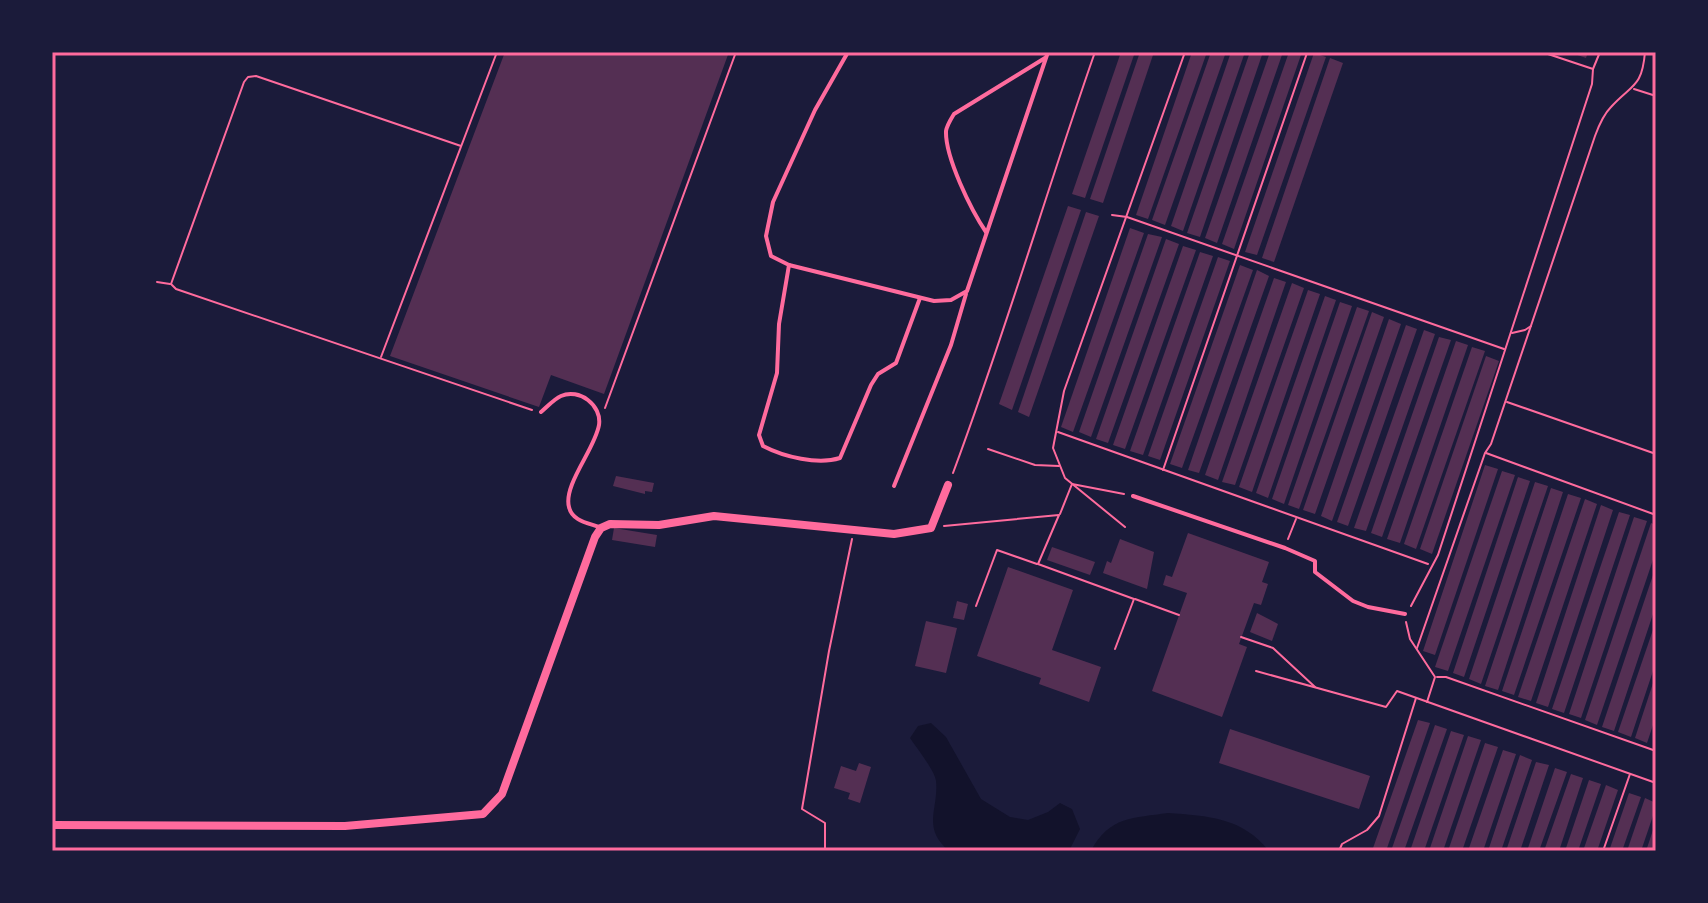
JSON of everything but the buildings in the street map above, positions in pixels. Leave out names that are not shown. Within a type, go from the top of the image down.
[{"type":"street","points":[[52,825],[345,826],[483,814],[502,794],[595,537],[601,528],[621,523],[659,525],[714,516],[894,534],[931,528],[948,485]]},
{"type":"lane","points":[[848,52],[815,110],[773,202],[766,236],[771,256],[789,265],[934,301],[951,300],[967,291]]},
{"type":"lane","points":[[987,233],[963,187],[948,148],[946,128],[954,114],[1048,54]]},
{"type":"lane","points":[[894,486],[951,345],[1048,54]]},
{"type":"lane","points":[[789,265],[779,324],[777,373],[759,435],[763,446],[776,453],[829,461],[840,458],[871,385],[878,374],[896,363],[920,298]]},
{"type":"lane","points":[[541,412],[562,395],[572,394],[588,400],[595,407],[599,425],[573,485],[568,505],[571,514],[579,520],[601,528]]},
{"type":"lane","points":[[1133,496],[1315,561],[1315,572],[1353,601],[1405,614]]},
{"type":"path","points":[[381,359],[497,52]]},
{"type":"path","points":[[599,425],[736,52]]},
{"type":"path","points":[[948,485],[975,415],[1095,52]]},
{"type":"path","points":[[1125,527],[1065,478],[1053,448],[1064,391],[1185,52]]},
{"type":"path","points":[[1542,52],[1593,69]]},
{"type":"path","points":[[1435,677],[1406,628],[1405,614],[1417,600],[1438,555],[1600,52]]},
{"type":"path","points":[[1417,649],[1506,401],[1601,121],[1639,80],[1645,52]]},
{"type":"path","points":[[1163,470],[1307,53]]},
{"type":"path","points":[[171,284],[248,77],[256,76],[461,146]]},
{"type":"path","points":[[1633,89],[1656,96]]},
{"type":"path","points":[[1112,215],[1127,217],[1506,349]]},
{"type":"path","points":[[157,282],[171,284],[176,289],[541,412]]},
{"type":"path","points":[[1511,333],[1531,326]]},
{"type":"path","points":[[1506,401],[1656,454]]},
{"type":"path","points":[[1056,432],[1431,565]]},
{"type":"path","points":[[988,449],[1035,465],[1061,466]]},
{"type":"path","points":[[1485,453],[1656,515]]},
{"type":"path","points":[[1072,484],[1133,496]]},
{"type":"path","points":[[1038,564],[1072,484]]},
{"type":"path","points":[[931,528],[1059,515]]},
{"type":"path","points":[[1285,548],[1296,517]]},
{"type":"path","points":[[825,851],[825,823],[802,809],[829,651],[854,530]]},
{"type":"path","points":[[976,606],[997,550],[1179,615]]},
{"type":"path","points":[[1115,649],[1134,599]]},
{"type":"path","points":[[1241,637],[1273,648],[1316,687]]},
{"type":"path","points":[[1256,671],[1386,707],[1397,691],[1656,783]]},
{"type":"path","points":[[1427,702],[1435,677]]},
{"type":"path","points":[[1435,677],[1446,677],[1656,751]]},
{"type":"path","points":[[1339,851],[1342,844],[1367,830],[1379,816],[1416,698]]},
{"type":"path","points":[[1603,851],[1630,774]]},
{"type":"shaded area","points":[[931,723],[946,737],[981,799],[1010,817],[1028,820],[1060,803],[1072,809],[1080,829],[1069,851],[949,851],[933,826],[935,777],[910,738],[918,726]]},
{"type":"shaded area","points":[[1168,813],[1223,820],[1247,831],[1269,851],[1091,851],[1114,825],[1133,818]]}]
